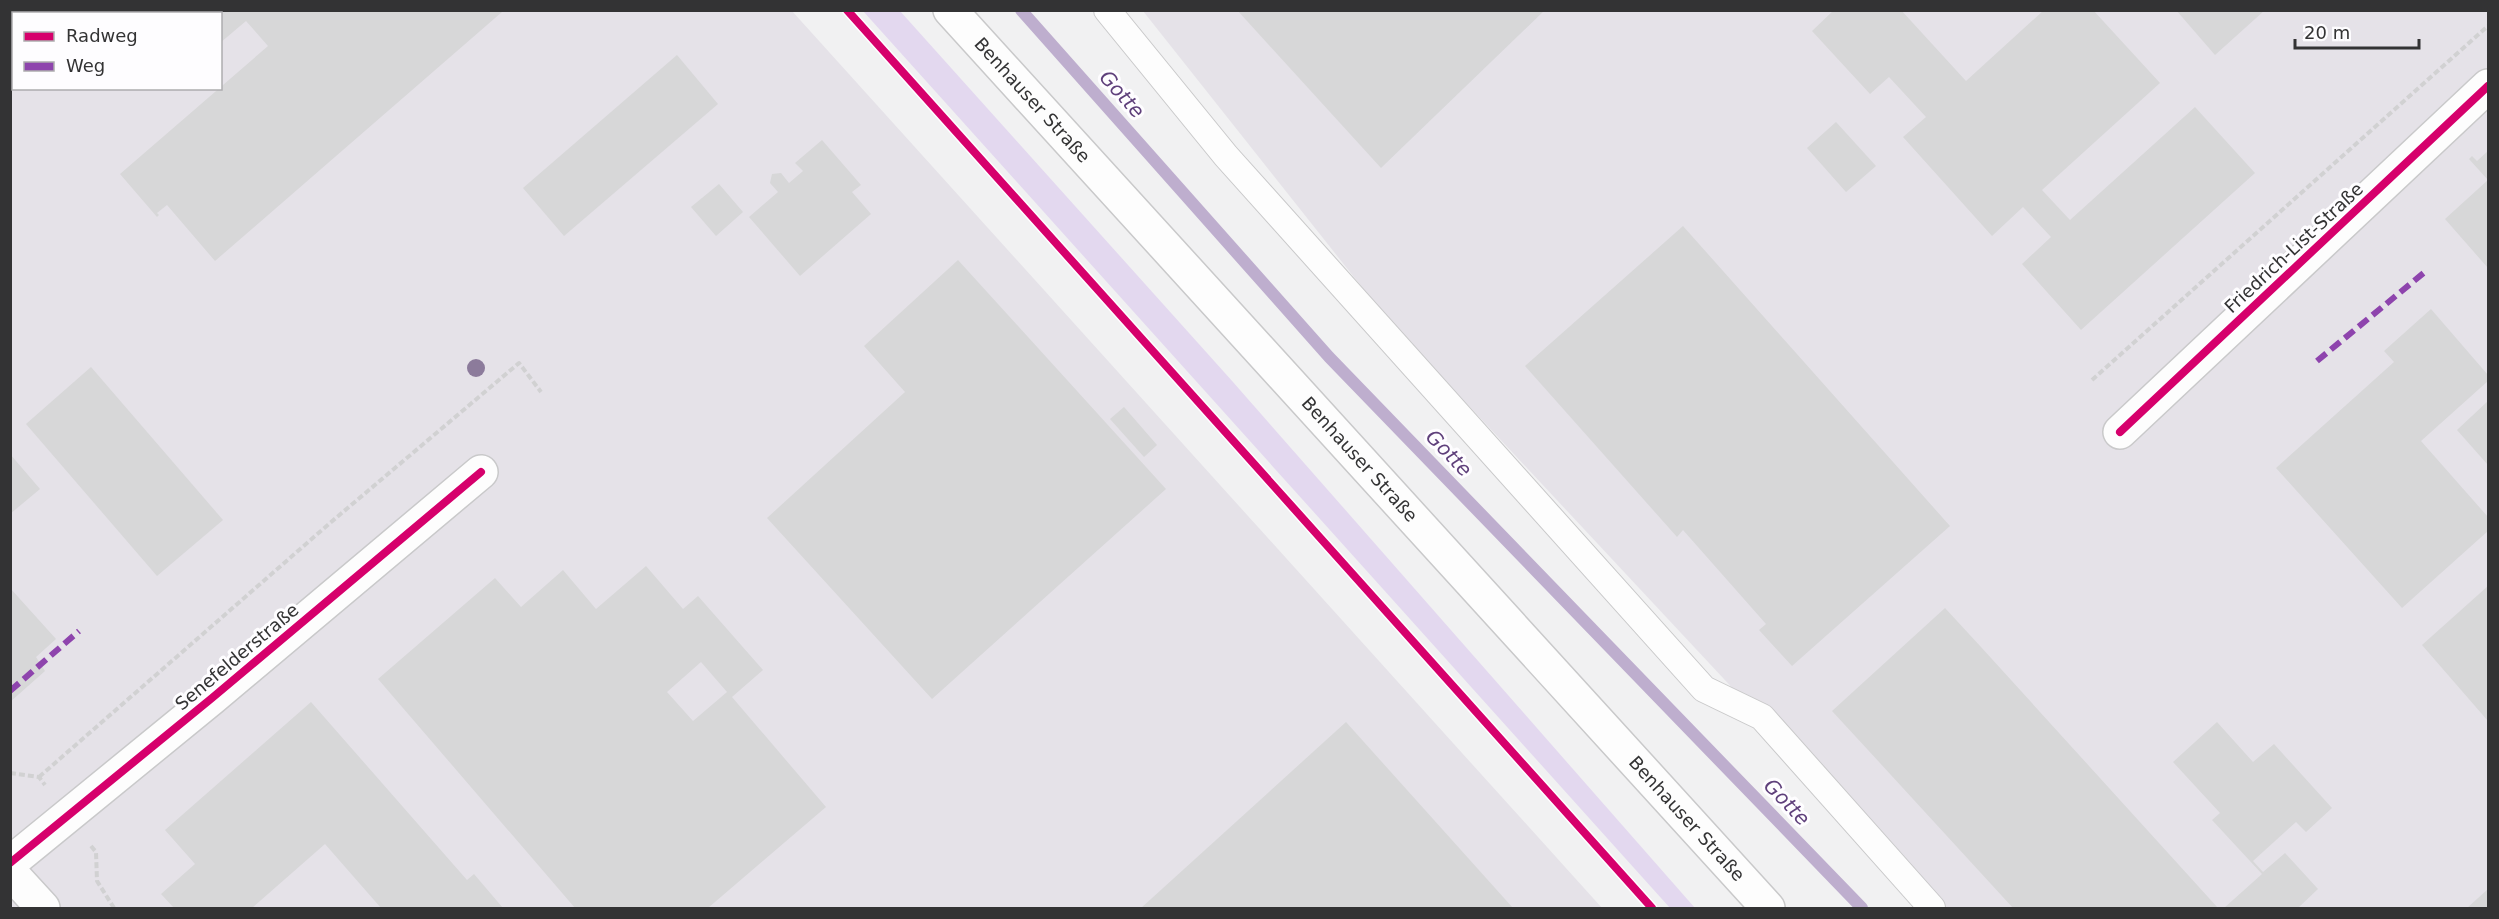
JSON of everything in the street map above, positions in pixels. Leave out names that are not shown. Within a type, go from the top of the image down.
[{"type":"main road","name":"Benhauser Straße","points":[[950,10],[1768,909]]},
{"type":"main road","name":"Friedrich-List-Straße","points":[[2120,432],[2488,86]]},
{"type":"main road","name":"Senefelderstraße","points":[[10,863],[212,698],[481,472]]},
{"type":"main road","points":[[10,872],[43,909]]},
{"type":"lane","points":[[1107,10],[1226,156],[1704,689],[1762,717],[1932,909]]},
{"type":"path","points":[[2092,380],[2488,26]]},
{"type":"path","points":[[39,777],[330,523],[519,363],[541,392]]},
{"type":"shaded area","points":[[10,11],[792,11],[1602,908],[11,908]]},
{"type":"shaded area","points":[[863,11],[900,11],[1233,382],[1695,908],[1670,908]]},
{"type":"shaded area","points":[[1143,11],[2488,11],[2488,908],[1938,908],[1384,315]]},
{"type":"building","points":[[152,10],[501,10],[502,12],[215,261],[167,205],[157,213],[159,215],[157,217],[120,174],[217,90],[222,90],[222,86],[268,46],[246,21],[222,41],[222,12],[154,12]]},
{"type":"building","points":[[1237,10],[1545,10],[1381,168]]},
{"type":"building","points":[[1834,10],[1901,10],[1966,81],[2044,10],[2093,10],[2160,83],[2042,190],[2070,220],[2195,107],[2255,173],[2081,330],[2022,264],[2051,237],[2023,207],[1992,236],[1903,137],[1926,117],[1889,77],[1870,94],[1812,31]]},
{"type":"building","points":[[2176,10],[2265,10],[2215,55]]},
{"type":"building","points":[[677,55],[718,104],[564,236],[523,188]]},
{"type":"building","points":[[1836,122],[1876,166],[1846,192],[1807,148]]},
{"type":"building","points":[[822,140],[861,185],[852,192],[871,214],[800,276],[749,217],[778,192],[770,183],[772,174],[781,173],[789,183],[803,171],[795,163]]},
{"type":"building","points":[[2488,151],[2488,180],[2469,159],[2472,156],[2477,161]]},
{"type":"building","points":[[2488,180],[2488,268],[2445,219]]},
{"type":"building","points":[[719,184],[743,212],[716,236],[691,207]]},
{"type":"building","points":[[1683,226],[1950,526],[1792,666],[1759,630],[1766,624],[1683,530],[1677,537],[1525,366]]},
{"type":"building","points":[[958,260],[1166,489],[932,699],[767,518],[905,392],[864,346]]},
{"type":"building","points":[[2431,309],[2488,375],[2488,381],[2421,441],[2488,517],[2488,531],[2402,608],[2276,468],[2394,362],[2384,351]]},
{"type":"building","points":[[91,367],[223,520],[157,576],[26,424]]},
{"type":"building","points":[[2488,401],[2488,465],[2457,430]]},
{"type":"building","points":[[1124,407],[1157,445],[1144,457],[1110,419]]},
{"type":"building","points":[[10,454],[40,489],[10,514]]},
{"type":"building","points":[[646,566],[683,609],[698,596],[763,670],[732,697],[826,807],[708,908],[575,908],[378,679],[495,578],[521,607],[563,570],[596,609]],"holes":[[[701,662],[727,692],[693,721],[667,692]]]},
{"type":"building","points":[[2488,586],[2488,721],[2422,645]]},
{"type":"building","points":[[10,588],[56,639],[36,657],[45,671],[10,702]]},
{"type":"building","points":[[1945,608],[2218,908],[2013,908],[1832,711]]},
{"type":"building","points":[[311,702],[467,880],[474,874],[503,908],[381,908],[325,844],[252,908],[174,908],[161,894],[195,864],[165,830]]},
{"type":"building","points":[[1346,722],[1513,908],[1141,908]]},
{"type":"building","points":[[2217,722],[2253,762],[2274,744],[2332,808],[2306,832],[2296,822],[2253,861],[2263,872],[2285,853],[2318,889],[2298,908],[2224,908],[2262,874],[2212,820],[2220,813],[2173,762]]},
{"type":"building","points":[[2488,889],[2488,908],[2467,908]]},
{"type":"waterway","name":"Gotte","points":[[1021,10],[1329,357],[1862,908]]},
{"type":"marked path","points":[[2317,361],[2426,271]]},
{"type":"marked path","points":[[10,691],[79,631]]},
{"type":"cycle path","points":[[847,10],[1652,908]]},
{"type":"cycle path","points":[[2120,432],[2488,86]]},
{"type":"cycle path","points":[[10,863],[212,698],[481,472]]}]
